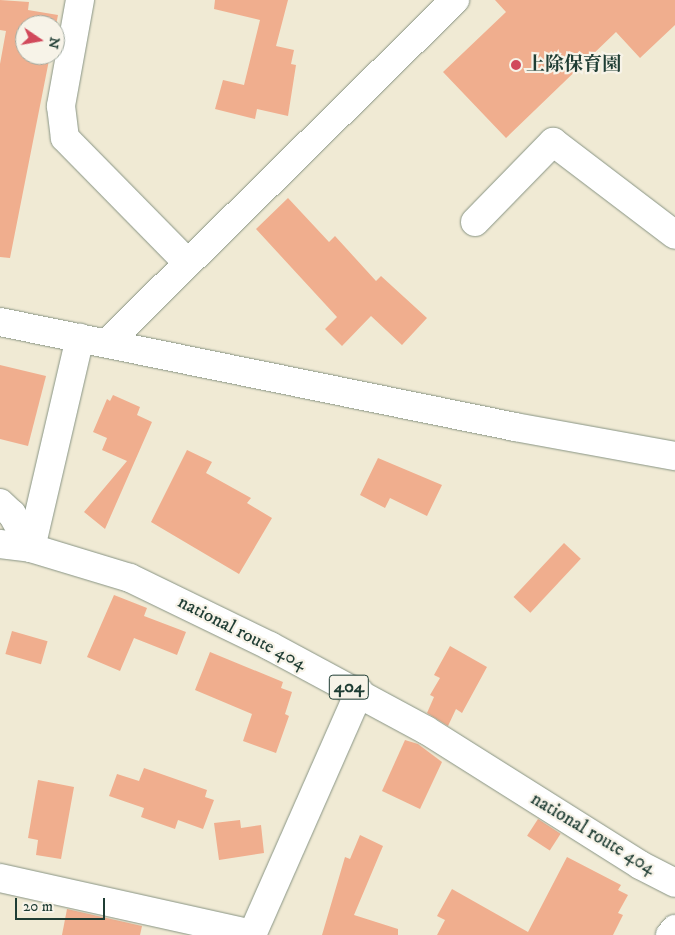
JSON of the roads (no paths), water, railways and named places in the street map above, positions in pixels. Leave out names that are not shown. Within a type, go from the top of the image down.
[{"type":"main road","points":[[80,0],[61,106],[65,138],[187,262]]},
{"type":"main road","points":[[107,343],[187,262],[455,0]]},
{"type":"main road","points":[[475,222],[552,142],[675,235]]},
{"type":"main road","points":[[0,322],[515,427],[675,456]]},
{"type":"main road","points":[[31,548],[80,338]]},
{"type":"main road","points":[[0,503],[12,514],[31,548]]},
{"type":"main road","name":"national route 404","points":[[0,544],[31,548],[130,578],[359,692],[426,730],[640,865],[675,883]]},
{"type":"main road","points":[[0,878],[252,934],[359,692]]},
{"type":"main road","points":[[670,935],[675,928]]},
{"type":"place","name":"上除保育園","points":[[516,65]]}]
